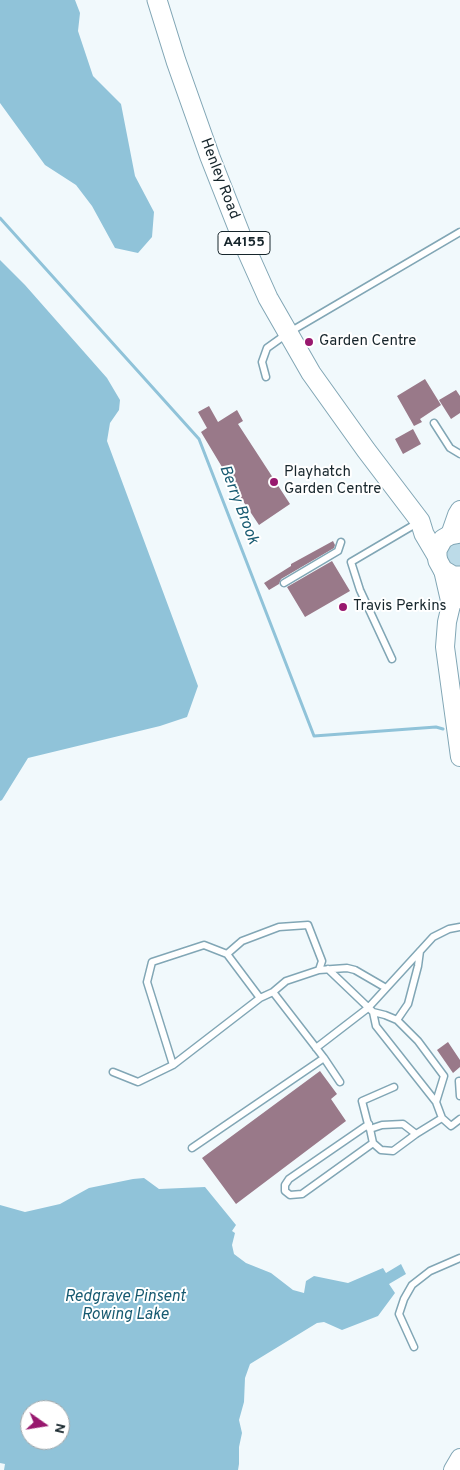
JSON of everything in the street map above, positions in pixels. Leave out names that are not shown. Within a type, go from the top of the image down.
[{"type":"main road","name":"Henley Road","points":[[158,0],[176,60],[210,157],[247,251],[268,298],[311,373],[420,521],[424,534],[447,568]]},
{"type":"main road","points":[[460,510],[456,515],[453,535],[440,544],[447,568],[448,594],[456,598],[447,622],[444,647],[460,757]]},
{"type":"main road","name":"Henley Road","points":[[420,521],[453,535]]},
{"type":"main road","points":[[453,1470],[460,1458]]},
{"type":"lane","points":[[266,377],[262,362],[267,348],[288,333],[460,232]]},
{"type":"lane","points":[[434,423],[450,448],[460,454]]},
{"type":"lane","points":[[392,659],[360,590],[351,562],[420,521]]},
{"type":"lane","points":[[284,583],[338,551],[341,542]]},
{"type":"lane","points":[[227,954],[242,941],[279,928],[308,925],[322,961],[319,970]]},
{"type":"lane","points":[[316,1048],[371,1010],[386,988],[433,937],[449,929],[460,927]]},
{"type":"lane","points":[[173,1065],[147,982],[152,962],[204,945],[227,954],[260,998]]},
{"type":"lane","points":[[397,1020],[408,1004],[418,966],[420,950]]},
{"type":"lane","points":[[113,1072],[138,1082],[173,1065],[260,998],[273,992],[286,982],[319,970],[346,968],[355,970],[386,988]]},
{"type":"lane","points":[[328,969],[371,1010],[397,1020],[418,1040],[444,1076],[436,1102]]},
{"type":"lane","points":[[273,992],[340,1082]]},
{"type":"lane","points":[[371,1010],[376,1026],[436,1102],[442,1118],[451,1126],[460,1119]]},
{"type":"lane","points":[[192,1148],[324,1058]]},
{"type":"lane","points":[[459,1081],[460,1096]]},
{"type":"lane","points":[[394,1088],[362,1101],[373,1143],[381,1150],[393,1151],[442,1118]]},
{"type":"lane","points":[[373,1143],[302,1194],[290,1195],[285,1191],[288,1179],[369,1127],[404,1124],[416,1134]]},
{"type":"lane","points":[[414,1347],[399,1314],[404,1299],[412,1285],[430,1271],[460,1258]]},
{"type":"shaded area","points":[[460,543],[459,568],[448,564],[445,553],[450,546]]},
{"type":"water","points":[[0,0],[75,0],[80,13],[78,31],[93,76],[121,104],[135,176],[154,212],[152,237],[138,253],[115,248],[92,206],[76,185],[45,165],[0,103]]},
{"type":"water","points":[[0,260],[25,285],[107,378],[120,400],[119,410],[110,423],[107,441],[198,686],[187,717],[160,726],[28,758],[0,801]]},
{"type":"water","name":"Redgrave Pinsent Rowing Lake","points":[[144,1178],[159,1189],[205,1187],[236,1225],[232,1231],[235,1233],[232,1245],[234,1254],[246,1263],[271,1273],[293,1290],[304,1293],[306,1281],[314,1276],[348,1283],[383,1268],[386,1273],[401,1264],[406,1274],[389,1284],[395,1293],[378,1316],[342,1330],[324,1322],[317,1323],[250,1364],[245,1378],[244,1402],[239,1420],[242,1433],[238,1470],[4,1470],[5,1464],[0,1463],[0,1205],[25,1212],[60,1204],[89,1188]]},
{"type":"building","points":[[425,379],[441,405],[420,419],[422,422],[414,426],[397,396]]},
{"type":"building","points":[[456,390],[460,396],[460,413],[451,419],[439,400]]},
{"type":"building","points":[[209,406],[218,422],[237,410],[243,421],[238,424],[290,504],[259,525],[201,432],[207,428],[198,412]]},
{"type":"building","points":[[413,429],[421,444],[403,454],[395,439]]},
{"type":"building","points":[[333,541],[334,548],[281,579],[279,584],[269,590],[264,583],[291,566],[291,564]]},
{"type":"building","points":[[332,561],[350,591],[305,617],[287,587]]},
{"type":"building","points":[[448,1042],[460,1060],[460,1067],[453,1073],[437,1050]]},
{"type":"building","points":[[320,1071],[337,1094],[331,1099],[346,1121],[236,1204],[202,1158]]},
{"type":"waterway","name":"Berry Brook","points":[[0,218],[199,439],[314,736],[436,727],[443,729]]},
{"type":"place","name":"Garden Centre","points":[[309,342]]},
{"type":"place","name":"Playhatch Garden Centre","points":[[274,482]]},
{"type":"place","name":"Travis Perkins","points":[[343,607]]}]
